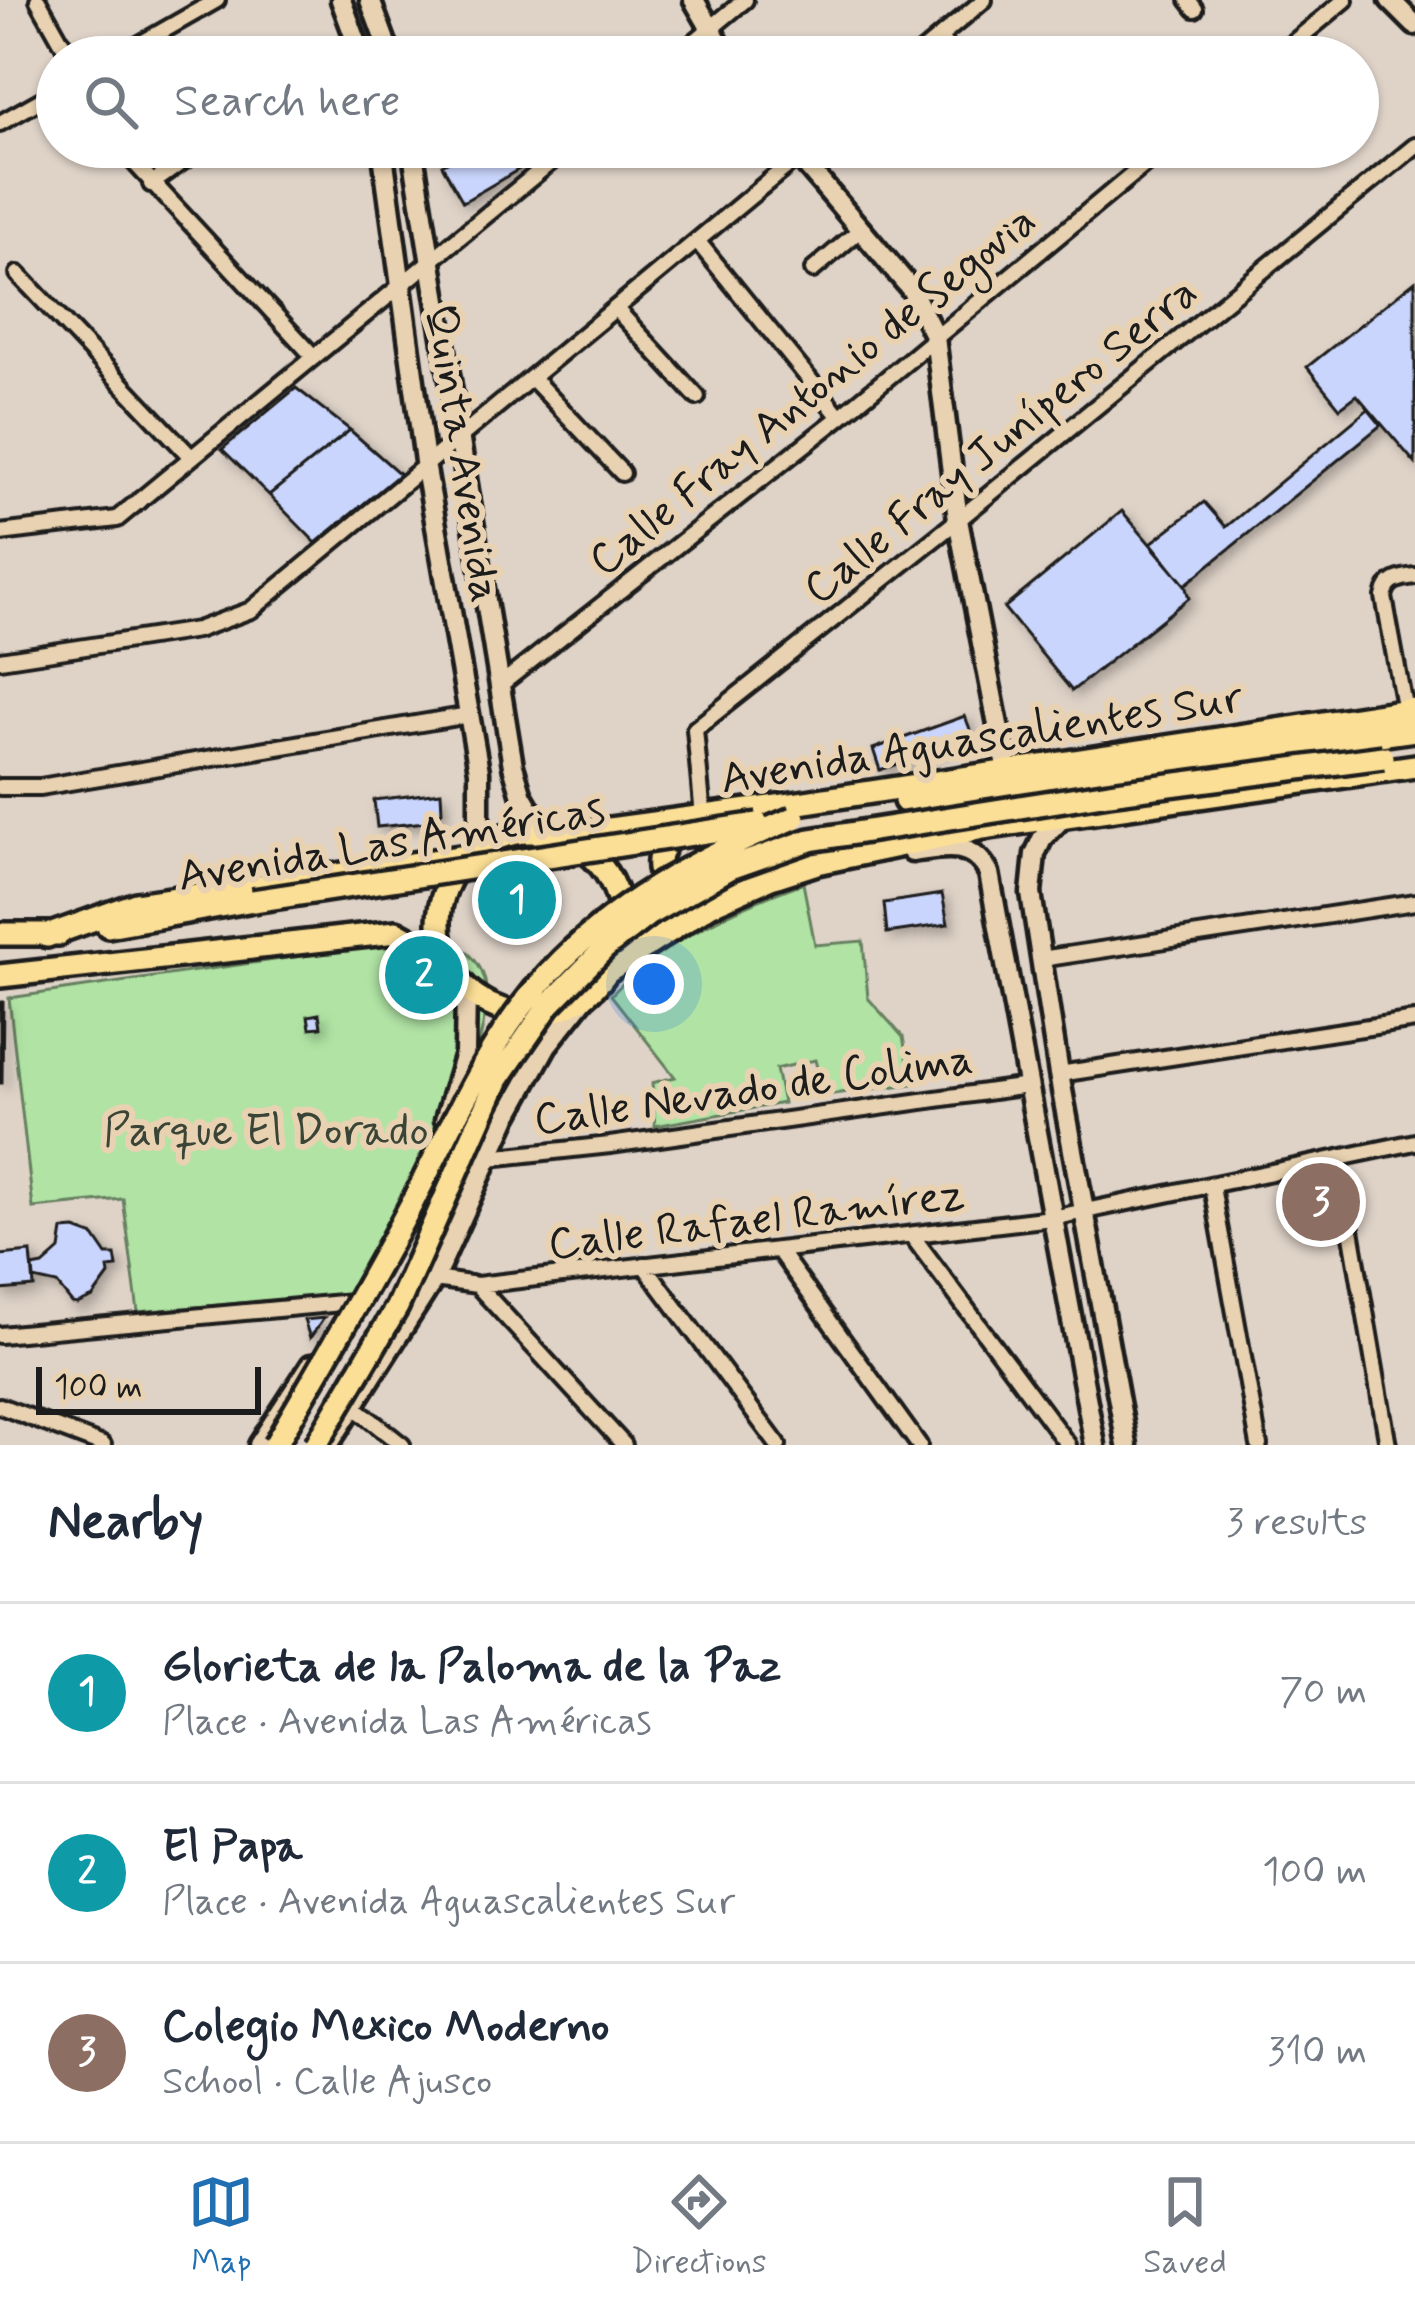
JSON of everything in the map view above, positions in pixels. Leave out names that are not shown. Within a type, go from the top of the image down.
[{"type":"main road","name":"Avenida Aguascalientes Sur","points":[[47,936],[136,904],[473,852],[510,834],[703,817],[1412,717]]},
{"type":"main road","name":"Avenida Aguascalientes Sur","points":[[275,1445],[365,1291],[482,1068],[532,994],[609,918],[663,880],[720,849],[794,818],[1412,717]]},
{"type":"main road","name":"Avenida Aguascalientes Sur","points":[[608,971],[710,905],[770,878],[860,855],[983,828],[1414,767]]},
{"type":"main road","name":"Avenida Aguascalientes Sur","points":[[316,1445],[397,1307],[498,1079],[549,1005],[576,976],[605,948],[681,893],[730,868],[810,840],[1109,793],[1414,767]]},
{"type":"main road","points":[[703,817],[671,836],[658,861],[659,874],[671,892],[688,903],[710,905]]},
{"type":"main road","name":"Avenida Las Américas","points":[[0,934],[47,936],[794,818]]},
{"type":"main road","points":[[473,852],[452,875],[441,898],[440,947],[466,990],[487,1005],[512,1014],[538,1015],[563,1009],[586,996],[608,971],[621,932],[616,891],[593,856],[551,834]]},
{"type":"main road","name":"Avenida Las Américas","points":[[0,976],[396,932],[427,949],[450,970]]},
{"type":"street","points":[[38,0],[58,36]]},
{"type":"street","points":[[154,36],[217,0]]},
{"type":"street","points":[[341,0],[354,36]]},
{"type":"street","points":[[370,0],[384,36]]},
{"type":"street","points":[[694,0],[714,36]]},
{"type":"street","points":[[702,36],[745,0]]},
{"type":"street","points":[[941,36],[984,0]]},
{"type":"street","points":[[1302,36],[1346,0]]},
{"type":"street","points":[[1390,0],[1415,7]]},
{"type":"street","points":[[1390,0],[1415,25]]},
{"type":"street","points":[[0,123],[36,103]]},
{"type":"street","name":"Calle Fray Junípero Serra","points":[[703,817],[695,729],[1415,146]]},
{"type":"street","points":[[138,168],[314,357]]},
{"type":"street","points":[[151,184],[173,168]]},
{"type":"street","name":"Quinta Avenida","points":[[384,168],[426,469],[479,771],[473,852]]},
{"type":"street","name":"Quinta Avenida","points":[[416,168],[512,766],[522,796],[551,834]]},
{"type":"street","points":[[0,533],[117,519],[543,168]]},
{"type":"street","points":[[0,660],[197,630],[251,610],[698,242],[780,168]]},
{"type":"street","points":[[814,168],[911,289],[935,337],[958,520],[1007,771]]},
{"type":"street","name":"Calle Fray Antonio de Segovia","points":[[500,685],[840,417],[1140,168]]},
{"type":"street","points":[[813,270],[861,229]]},
{"type":"street","points":[[698,242],[840,417]]},
{"type":"street","points":[[18,274],[191,458]]},
{"type":"street","points":[[616,309],[697,397]]},
{"type":"street","points":[[533,379],[622,472]]},
{"type":"street","points":[[1412,717],[1384,597],[1395,579],[1415,576]]},
{"type":"street","points":[[0,787],[40,787],[469,716]]},
{"type":"street","points":[[1063,817],[1035,854],[1031,893],[1126,1445]]},
{"type":"street","points":[[860,855],[969,849],[989,873],[1095,1445]]},
{"type":"street","points":[[995,904],[1011,892],[1031,893]]},
{"type":"street","points":[[1041,959],[1415,902]]},
{"type":"street","points":[[259,1445],[352,1302],[452,1104],[465,1054],[466,990]]},
{"type":"street","points":[[328,1445],[434,1279],[488,1158],[547,1045],[586,996]]},
{"type":"street","points":[[1060,1074],[1415,1020]]},
{"type":"street","name":"Calle Nevado de Colima","points":[[488,1158],[1028,1086]]},
{"type":"street","name":"Calle Rafael Ramírez","points":[[434,1279],[477,1285],[1052,1218],[1415,1142]]},
{"type":"street","points":[[1339,1160],[1388,1445]]},
{"type":"street","points":[[1212,1187],[1259,1445]]},
{"type":"street","points":[[913,1237],[1068,1445]]},
{"type":"street","points":[[779,1251],[919,1445]]},
{"type":"street","points":[[644,1265],[778,1445]]},
{"type":"street","points":[[477,1285],[624,1445]]},
{"type":"street","points":[[0,1335],[352,1302]]},
{"type":"street","points":[[0,1406],[103,1445]]},
{"type":"street","points":[[352,1406],[402,1445]]},
{"type":"green space","points":[[538,861],[557,885],[558,903],[551,923],[537,935],[502,936],[478,912],[476,892],[486,869]]},
{"type":"green space","points":[[803,883],[815,945],[863,941],[868,998],[903,1037],[912,1084],[824,1095],[815,1060],[776,1069],[783,1103],[655,1126],[652,1083],[675,1077],[611,995],[653,959],[701,929]]},
{"type":"green space","name":"Parque El Dorado","points":[[440,936],[464,949],[481,971],[486,989],[483,1024],[458,1103],[356,1293],[138,1312],[123,1199],[33,1208],[9,998]]},
{"type":"water","points":[[413,965],[424,970],[429,981],[424,992],[413,997],[402,992],[397,981],[402,970]]},
{"type":"building","points":[[444,168],[521,168],[463,202]]},
{"type":"building","points":[[1415,281],[1415,463],[1357,395],[1340,408],[1307,367]]},
{"type":"building","points":[[296,388],[350,430],[269,495],[222,449]]},
{"type":"building","points":[[1368,409],[1381,425],[1185,585],[1151,543],[1204,502],[1226,527]]},
{"type":"building","points":[[350,430],[400,474],[316,543],[269,495]]},
{"type":"building","points":[[1122,511],[1185,585],[1189,598],[1072,691],[1004,608]]},
{"type":"building","points":[[965,716],[973,737],[880,770],[873,749]]},
{"type":"building","points":[[441,792],[442,811],[435,821],[377,827],[374,800]]},
{"type":"building","points":[[942,894],[948,924],[887,933],[884,903]]},
{"type":"building","points":[[3,1002],[2,1083],[0,1083]]},
{"type":"building","points":[[319,1014],[321,1027],[310,1028],[308,1016]]},
{"type":"building","points":[[63,1230],[94,1236],[107,1255],[115,1255],[117,1267],[108,1268],[109,1275],[93,1297],[77,1304],[57,1284],[34,1279],[33,1267],[43,1265],[60,1250]]},
{"type":"building","points":[[31,1252],[34,1287],[0,1290],[0,1255]]},
{"type":"building","points":[[324,1318],[310,1338],[304,1320]]},
{"type":"place","name":"Glorieta de la Paloma de la Paz","points":[[517,900]]},
{"type":"place","name":"El Papa","points":[[424,975]]},
{"type":"place","name":"Colegio Mexico Moderno","points":[[1321,1202]]}]
